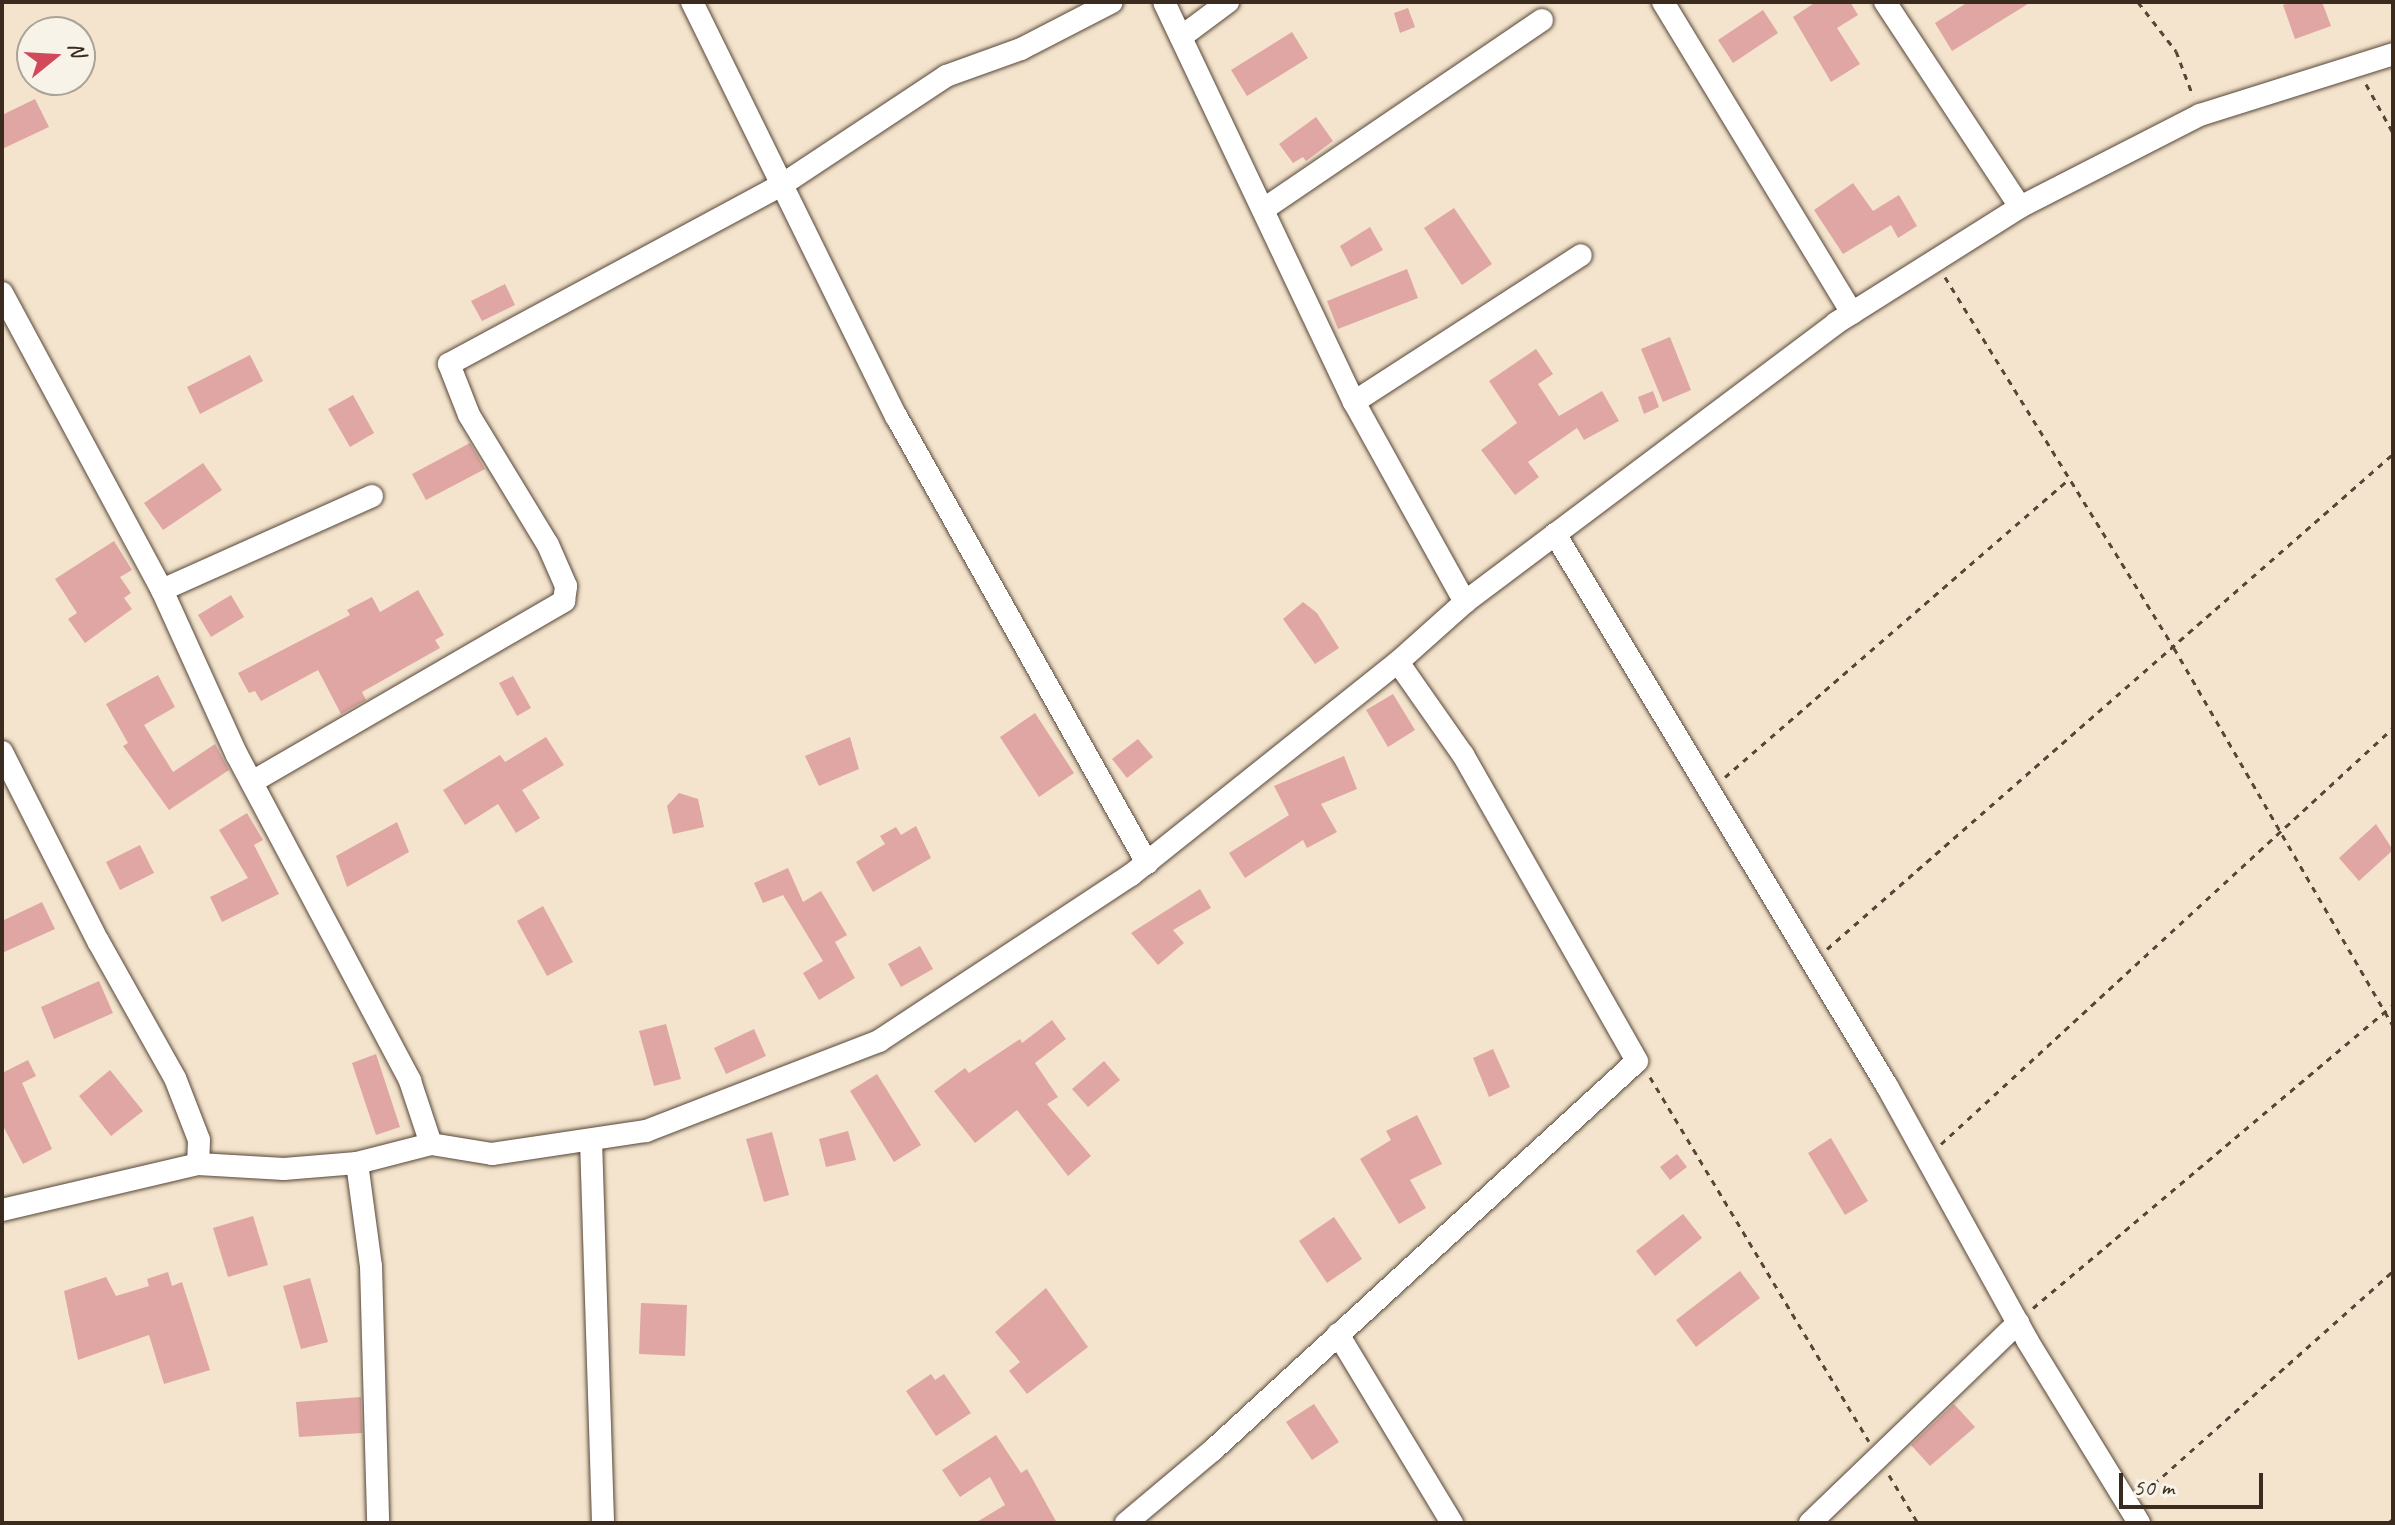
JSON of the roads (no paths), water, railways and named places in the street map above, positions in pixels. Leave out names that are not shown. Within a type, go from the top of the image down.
[{"type":"street","points":[[692,2],[896,416],[1147,863]]},
{"type":"street","points":[[252,782],[564,601],[566,586],[548,545],[469,415],[449,364],[780,186],[946,76],[1021,49],[1112,2]]},
{"type":"street","points":[[1164,2],[1354,402],[1465,602]]},
{"type":"street","points":[[1181,37],[1228,2]]},
{"type":"street","points":[[1663,2],[1852,313]]},
{"type":"street","points":[[1885,2],[2020,207]]},
{"type":"street","points":[[1264,209],[1542,20]]},
{"type":"street","points":[[2,1210],[198,1164],[284,1169],[357,1163],[431,1144],[492,1154],[646,1131],[879,1041],[1147,863],[1398,662],[1465,602],[1852,313],[2020,207],[2200,115],[2393,54]]},
{"type":"street","points":[[1354,402],[1581,255]]},
{"type":"street","points":[[2,293],[162,590],[252,782],[410,1081],[431,1144]]},
{"type":"street","points":[[162,590],[372,496]]},
{"type":"street","points":[[1555,534],[2025,1315],[2139,1523]]},
{"type":"street","points":[[1126,1523],[1637,1061],[1463,755],[1398,662]]},
{"type":"street","points":[[2,752],[98,941],[175,1078],[199,1140],[198,1164]]},
{"type":"street","points":[[591,1140],[603,1523]]},
{"type":"street","points":[[357,1163],[371,1266],[378,1523]]},
{"type":"street","points":[[1810,1523],[2025,1315]]},
{"type":"street","points":[[1338,1334],[1452,1523]]}]
